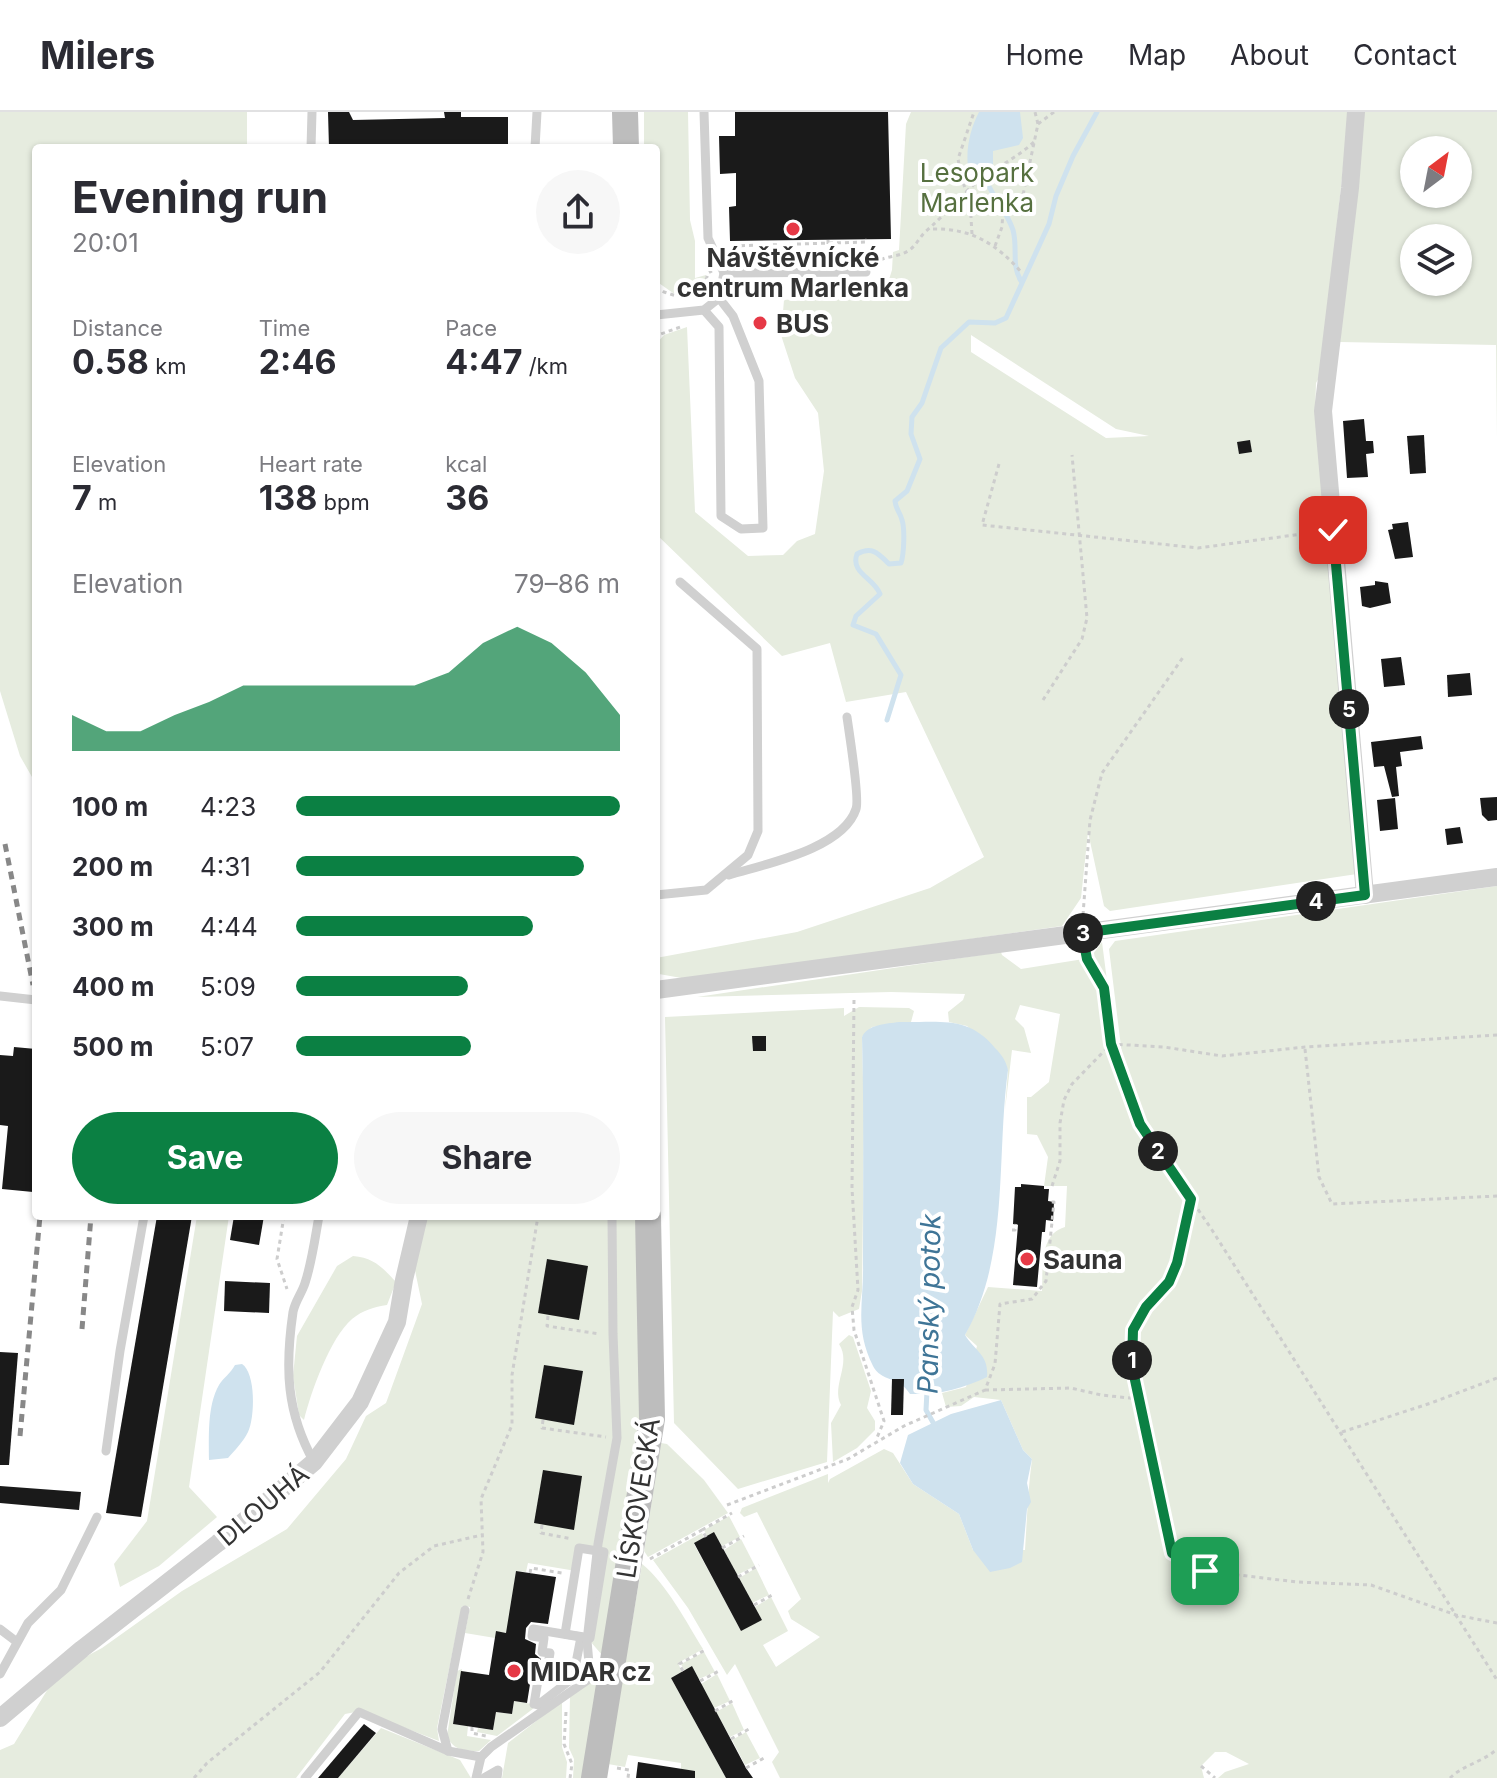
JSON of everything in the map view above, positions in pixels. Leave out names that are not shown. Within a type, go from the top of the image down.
[{"type":"main road","points":[[625,112],[626,144]]},
{"type":"main road","name":"LÍSKOVECKÁ","points":[[600,1772],[601,1669],[652,1419],[648,1220]]},
{"type":"street","points":[[1356,112],[1323,411],[1365,895]]},
{"type":"street","points":[[660,989],[1497,877]]},
{"type":"street","name":"DLOUHÁ","points":[[0,1718],[314,1462],[360,1402],[397,1322],[418,1220]]},
{"type":"lane","points":[[311,144],[312,112]]},
{"type":"lane","points":[[535,144],[537,112]]},
{"type":"lane","points":[[660,315],[704,310],[719,298],[724,273],[708,238],[704,112]]},
{"type":"lane","points":[[724,273],[866,272]]},
{"type":"lane","points":[[704,310],[719,327],[721,516],[741,529],[763,528],[759,381],[733,316],[719,298]]},
{"type":"lane","points":[[660,895],[706,890],[748,855],[758,831],[757,649],[680,582]]},
{"type":"lane","points":[[726,876],[797,854],[842,832],[857,807],[847,717]]},
{"type":"lane","points":[[0,996],[32,1000]]},
{"type":"lane","points":[[106,1451],[143,1220]]},
{"type":"lane","points":[[314,1462],[299,1436],[288,1377],[294,1308],[306,1281],[318,1220]]},
{"type":"lane","points":[[584,1637],[533,1629],[532,1636],[544,1638],[542,1652],[550,1653],[546,1676],[538,1680],[534,1704],[538,1705],[573,1678],[584,1637],[617,1438],[612,1220]]},
{"type":"lane","points":[[0,1674],[28,1623],[61,1590],[97,1517]]},
{"type":"lane","points":[[565,1634],[579,1548],[597,1547]]},
{"type":"lane","points":[[448,1751],[442,1729],[465,1610]]},
{"type":"lane","points":[[0,1629],[17,1642]]},
{"type":"lane","points":[[476,1778],[481,1757],[491,1747],[601,1669],[584,1637]]},
{"type":"lane","points":[[305,1778],[359,1712],[448,1751],[481,1757]]},
{"type":"lane","points":[[484,1778],[498,1770],[497,1778]]},
{"type":"path","points":[[972,234],[970,201],[958,159],[974,112]]},
{"type":"path","points":[[995,246],[1002,227],[1003,210],[1007,203],[1023,195],[1038,124],[1035,112]]},
{"type":"path","points":[[1038,124],[1054,112]]},
{"type":"path","points":[[932,229],[966,191],[1035,141]]},
{"type":"path","points":[[866,272],[876,261],[909,250],[926,231],[952,228],[995,246],[1022,273]]},
{"type":"path","points":[[828,240],[828,254]]},
{"type":"path","points":[[1043,700],[1082,639],[1087,618],[1072,455]]},
{"type":"path","points":[[999,464],[982,525],[1198,548],[1333,530]]},
{"type":"path","points":[[1184,656],[1102,773],[1090,820],[1082,933],[1087,959],[1104,988],[1111,1044],[1140,1124],[1497,1680]]},
{"type":"path","points":[[854,1000],[852,1188],[858,1290],[852,1307],[854,1330],[884,1421],[875,1443]]},
{"type":"path","points":[[1052,1186],[1060,1161],[1060,1123],[1064,1100],[1072,1084],[1111,1044],[1164,1047],[1222,1056],[1305,1047],[1497,1035]]},
{"type":"path","points":[[1305,1047],[1319,1177],[1332,1204],[1497,1196]]},
{"type":"path","points":[[1191,1199],[1177,1263],[1169,1282],[1146,1307],[1133,1330],[1132,1366],[1172,1553],[1205,1571],[1297,1582],[1371,1585],[1456,1615],[1497,1623]]},
{"type":"path","points":[[985,1390],[995,1364],[1000,1304],[1032,1299],[1046,1281],[1054,1202],[1051,1202]]},
{"type":"path","points":[[283,1220],[277,1259],[294,1308]]},
{"type":"path","points":[[465,1610],[483,1552],[481,1499],[512,1425],[512,1375],[537,1220]]},
{"type":"path","points":[[1012,1230],[1015,1230],[1016,1224]]},
{"type":"path","points":[[548,1316],[547,1326],[613,1334]]},
{"type":"path","points":[[1340,1432],[1497,1378]]},
{"type":"path","points":[[727,1505],[848,1459],[904,1426],[985,1390],[1071,1388],[1139,1399]]},
{"type":"path","points":[[543,1420],[542,1428],[617,1438]]},
{"type":"path","points":[[645,1561],[732,1513]]},
{"type":"path","points":[[542,1525],[541,1533],[597,1547]]},
{"type":"path","points":[[702,1530],[706,1537]]},
{"type":"path","points":[[194,1778],[207,1763],[320,1672],[399,1573],[434,1546],[482,1535]]},
{"type":"path","points":[[722,1548],[744,1536]]},
{"type":"path","points":[[738,1577],[759,1565]]},
{"type":"path","points":[[530,1573],[531,1568],[575,1575]]},
{"type":"path","points":[[754,1605],[774,1594]]},
{"type":"path","points":[[683,1671],[679,1664],[707,1649]]},
{"type":"path","points":[[700,1681],[719,1671]]},
{"type":"path","points":[[566,1692],[564,1744],[572,1764],[570,1778]]},
{"type":"path","points":[[715,1711],[734,1700]]},
{"type":"path","points":[[731,1739],[749,1729]]},
{"type":"path","points":[[1450,1778],[1454,1773],[1489,1757],[1497,1749]]},
{"type":"path","points":[[746,1768],[764,1758]]},
{"type":"path","points":[[1201,1766],[1215,1778]]},
{"type":"path","points":[[600,1772],[629,1770],[628,1778]]},
{"type":"green space","points":[[0,112],[247,112],[247,144],[32,144],[32,777],[20,756],[0,691]]},
{"type":"green space","points":[[644,112],[688,112],[690,220],[695,241],[695,278],[706,275],[705,283],[692,296],[673,293],[660,284],[660,144],[644,144]]},
{"type":"green space","name":"Lesopark Marlenka","points":[[911,112],[1349,112],[1321,374],[1316,383],[1315,415],[1357,874],[1110,911],[1104,906],[1088,832],[1081,898],[1062,926],[687,979],[660,974],[660,957],[797,932],[930,888],[984,857],[906,692],[846,702],[830,643],[782,656],[660,538],[660,340],[664,335],[687,327],[695,512],[748,556],[783,555],[797,541],[815,534],[824,471],[818,413],[795,378],[781,335],[784,300],[886,289],[893,252],[899,250],[906,124]],"holes":[[[971,335],[1116,429],[1149,436],[1106,438],[971,352]]]},
{"type":"green space","points":[[1363,112],[1497,112],[1497,439],[1496,345],[1340,342]]},
{"type":"green space","points":[[1497,886],[1497,1778],[1218,1778],[1225,1772],[1249,1764],[1226,1752],[1215,1752],[1201,1766],[1204,1778],[780,1778],[772,1762],[779,1752],[735,1664],[727,1675],[688,1608],[653,1560],[702,1533],[704,1538],[694,1544],[741,1631],[755,1607],[771,1597],[788,1631],[763,1645],[776,1667],[820,1637],[791,1619],[788,1611],[801,1599],[757,1512],[744,1517],[740,1513],[742,1508],[828,1474],[828,1483],[884,1449],[893,1453],[913,1484],[959,1514],[973,1550],[1025,1550],[1032,1459],[1023,1450],[1001,1400],[974,1397],[961,1406],[946,1407],[942,1393],[966,1387],[977,1346],[965,1335],[988,1287],[1042,1291],[1044,1253],[1051,1237],[1065,1227],[1067,1186],[1044,1186],[1048,1157],[1037,1135],[1027,1134],[1027,1097],[1049,1082],[1060,1014],[1020,1005],[1015,1019],[1024,1028],[1031,1053],[1012,1050],[1005,1110],[1008,1070],[967,1026],[949,1022],[948,1012],[963,1000],[965,994],[891,992],[697,997],[1001,952],[1021,969],[1090,958],[1102,942],[1117,1058],[1122,1055],[1109,949],[1115,941]]},
{"type":"green space","points":[[859,1007],[909,1008],[914,1011],[911,1022],[872,1027],[862,1037],[862,1291],[859,1309],[839,1317],[833,1311],[827,1462],[738,1489],[674,1423],[665,1017],[844,1008],[844,1016]]},
{"type":"green space","points":[[196,1220],[228,1220],[189,1487],[217,1517],[159,1566],[120,1587],[114,1564],[147,1521]]},
{"type":"green space","points":[[426,1220],[639,1220],[640,1429],[602,1655],[590,1641],[604,1553],[580,1548],[576,1571],[528,1563],[526,1572],[516,1571],[508,1633],[496,1632],[495,1638],[465,1633],[470,1607],[462,1606],[437,1728],[439,1741],[361,1711],[345,1714],[296,1778],[0,1778],[0,1750],[14,1744],[59,1671],[102,1648],[182,1591],[287,1529],[346,1459],[366,1416],[386,1403],[422,1304],[412,1256]]},
{"type":"green space","points":[[353,1256],[377,1264],[396,1282],[387,1305],[356,1316],[336,1339],[316,1381],[304,1420],[299,1415],[293,1376],[297,1336],[337,1266]]},
{"type":"green space","points":[[849,1335],[853,1337],[871,1391],[867,1408],[875,1421],[875,1430],[857,1448],[833,1462],[831,1423],[841,1405],[838,1390],[843,1359],[839,1344]]},
{"type":"green space","points":[[661,1443],[667,1444],[704,1480],[728,1513],[648,1557],[644,1551]]},
{"type":"green space","points":[[729,1516],[740,1537],[722,1546],[714,1533],[707,1536],[704,1530]]},
{"type":"green space","points":[[741,1539],[755,1566],[737,1575],[724,1550]]},
{"type":"green space","points":[[642,1564],[668,1592],[703,1649],[678,1663],[682,1672],[671,1678],[726,1778],[687,1778],[681,1763],[628,1755],[625,1767],[608,1764]]},
{"type":"green space","points":[[756,1568],[769,1595],[752,1603],[739,1578]]},
{"type":"green space","points":[[704,1652],[715,1672],[699,1679],[692,1667],[684,1670],[681,1664]]},
{"type":"green space","points":[[462,1669],[453,1724],[468,1726],[467,1736],[491,1740],[479,1751],[460,1749],[447,1736],[457,1671]]},
{"type":"green space","points":[[717,1674],[730,1701],[714,1708],[701,1684]]},
{"type":"green space","points":[[589,1682],[597,1685],[584,1778],[573,1778],[574,1759],[569,1748],[570,1695]]},
{"type":"green space","points":[[514,1701],[538,1705],[497,1736],[477,1732],[478,1728],[493,1730],[496,1712],[512,1714]]},
{"type":"green space","points":[[562,1701],[566,1778],[502,1778],[508,1743]]},
{"type":"green space","points":[[732,1703],[744,1730],[730,1737],[716,1712]]},
{"type":"green space","points":[[381,1728],[460,1760],[471,1778],[338,1778]]},
{"type":"green space","points":[[746,1732],[760,1758],[745,1765],[732,1740]]},
{"type":"water","points":[[979,112],[1020,112],[1023,138],[1019,145],[993,151],[993,168],[987,176],[970,177],[968,144]]},
{"type":"water","points":[[899,1022],[952,1023],[974,1030],[1000,1053],[1008,1070],[995,1239],[979,1304],[965,1335],[984,1358],[987,1377],[959,1388],[930,1393],[910,1394],[901,1384],[876,1371],[867,1352],[862,1327],[862,1037],[873,1027]]},
{"type":"water","points":[[242,1364],[247,1369],[252,1386],[253,1407],[248,1432],[228,1458],[209,1460],[215,1393],[235,1365]]},
{"type":"water","points":[[1001,1400],[1023,1450],[1032,1459],[1027,1483],[1031,1502],[1027,1509],[1022,1562],[990,1572],[973,1550],[959,1514],[913,1484],[900,1463],[908,1435],[951,1414]]},
{"type":"building","points":[[328,112],[349,112],[353,120],[445,118],[444,112],[461,112],[461,117],[508,117],[508,144],[329,144]]},
{"type":"building","points":[[735,112],[888,112],[891,239],[730,241],[729,207],[736,206],[736,173],[720,174],[719,136],[735,136]]},
{"type":"building","points":[[1364,419],[1366,441],[1373,441],[1374,453],[1366,454],[1368,477],[1347,478],[1343,421]]},
{"type":"building","points":[[1424,435],[1426,473],[1410,474],[1407,436]]},
{"type":"building","points":[[1250,440],[1252,452],[1239,454],[1237,442]]},
{"type":"building","points":[[1408,522],[1413,557],[1395,559],[1388,530],[1393,529],[1392,524]]},
{"type":"building","points":[[1375,581],[1388,583],[1391,603],[1370,608],[1362,606],[1360,587],[1375,585]]},
{"type":"building","points":[[1401,657],[1405,685],[1384,687],[1381,659]]},
{"type":"building","points":[[1470,673],[1472,695],[1448,697],[1447,675]]},
{"type":"building","points":[[1421,736],[1423,749],[1400,752],[1402,766],[1396,767],[1399,796],[1392,797],[1384,766],[1374,767],[1371,742]]},
{"type":"building","points":[[1497,797],[1497,820],[1488,821],[1482,815],[1480,798]]},
{"type":"building","points":[[1395,798],[1398,829],[1380,831],[1377,800]]},
{"type":"building","points":[[1460,827],[1463,843],[1447,845],[1445,829]]},
{"type":"building","points":[[752,1036],[766,1036],[766,1051],[753,1051]]},
{"type":"building","points":[[14,1047],[32,1049],[32,1192],[2,1189],[8,1126],[0,1125],[0,1055],[13,1056]]},
{"type":"building","points":[[1021,1184],[1044,1186],[1044,1189],[1049,1189],[1048,1201],[1054,1202],[1053,1221],[1046,1220],[1045,1232],[1042,1232],[1037,1287],[1013,1285],[1018,1225],[1013,1224],[1015,1187],[1021,1187]]},
{"type":"building","points":[[156,1220],[191,1220],[141,1517],[106,1513]]},
{"type":"building","points":[[233,1220],[263,1220],[259,1245],[230,1240]]},
{"type":"building","points":[[547,1259],[588,1266],[579,1320],[538,1313]]},
{"type":"building","points":[[225,1281],[270,1283],[269,1313],[224,1311]]},
{"type":"building","points":[[0,1352],[18,1353],[9,1465],[0,1465]]},
{"type":"building","points":[[544,1365],[583,1371],[574,1425],[535,1418]]},
{"type":"building","points":[[892,1379],[904,1379],[903,1415],[891,1415]]},
{"type":"building","points":[[543,1470],[582,1476],[574,1530],[534,1523]]},
{"type":"building","points":[[0,1486],[81,1492],[79,1510],[0,1503]]},
{"type":"building","points":[[714,1532],[762,1620],[741,1631],[694,1543]]},
{"type":"building","points":[[516,1571],[556,1577],[548,1624],[531,1622],[526,1628],[525,1639],[536,1644],[535,1654],[541,1659],[539,1671],[531,1678],[527,1703],[514,1701],[512,1714],[496,1712],[493,1730],[453,1724],[461,1671],[489,1675],[496,1631],[506,1633]]},
{"type":"building","points":[[692,1666],[753,1778],[726,1778],[671,1678]]},
{"type":"building","points":[[364,1724],[376,1733],[338,1778],[318,1778]]},
{"type":"building","points":[[638,1762],[695,1771],[695,1778],[636,1778]]},
{"type":"waterway","name":"Panský potok","points":[[887,720],[901,675],[876,634],[853,625],[856,616],[880,594],[857,566],[857,554],[871,551],[889,564],[901,563],[904,529],[895,501],[907,491],[920,459],[911,434],[912,417],[922,403],[941,348],[969,322],[995,323],[1006,318],[1049,224],[1056,196],[1073,156],[1097,112]]},
{"type":"waterway","points":[[983,172],[1013,230],[1016,269],[1021,281]]},
{"type":"waterway","name":"Panský potok","points":[[927,1391],[926,1410],[935,1426]]},
{"type":"railway","points":[[5,844],[32,980]]},
{"type":"railway","points":[[20,1436],[40,1220]]},
{"type":"railway","points":[[82,1329],[91,1220]]},
{"type":"place","name":"Návštěvnícké centrum Marlenka","points":[[793,229]]},
{"type":"place","name":"BUS","points":[[760,323]]},
{"type":"place","name":"Sauna","points":[[1027,1259]]},
{"type":"place","name":"MIDAR cz","points":[[514,1671]]},
{"type":"route","points":[[1205,1571],[1172,1553],[1132,1366],[1133,1330],[1146,1307],[1169,1282],[1177,1263],[1191,1199],[1140,1124],[1111,1044],[1104,988],[1087,959],[1082,933],[1365,895],[1333,530]]}]
